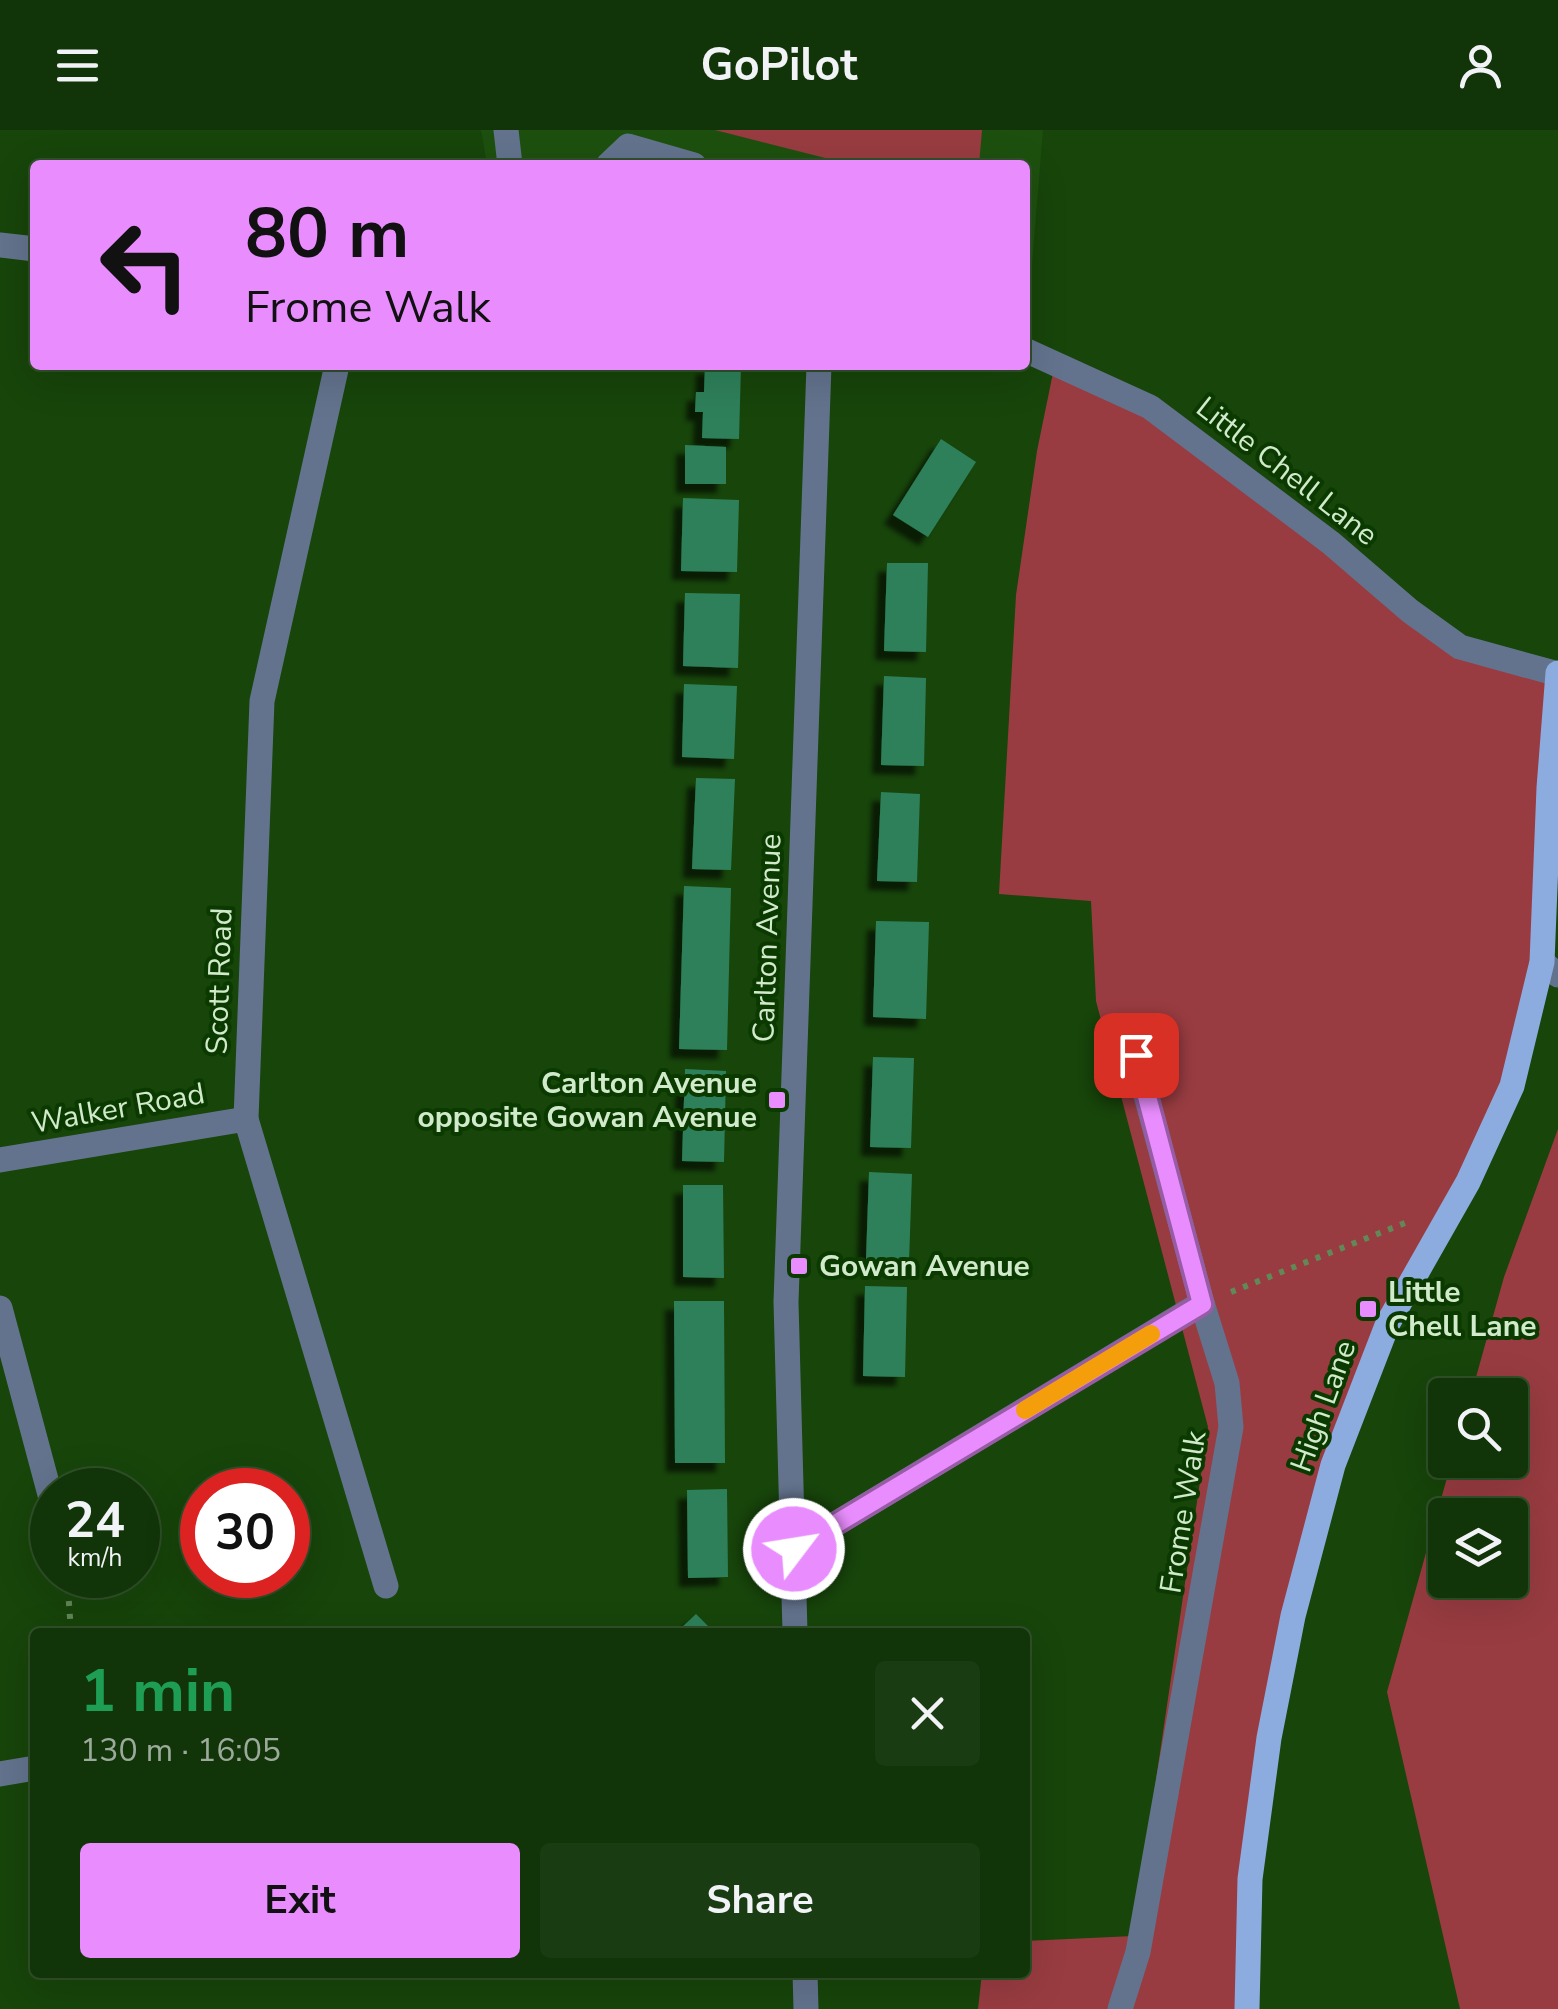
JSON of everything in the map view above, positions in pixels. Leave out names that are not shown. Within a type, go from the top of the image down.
[{"type":"main road","name":"High Lane","points":[[1247,2009],[1250,1878],[1269,1738],[1293,1616],[1334,1464],[1388,1323],[1468,1182],[1512,1086],[1550,969],[1548,788],[1558,674]]},
{"type":"street","points":[[506,130],[509,160]]},
{"type":"street","points":[[613,160],[628,146],[677,160]]},
{"type":"street","points":[[0,245],[30,248]]},
{"type":"street","name":"Little Chell Lane","points":[[1030,352],[1150,407],[1331,543],[1410,611],[1460,647],[1558,674]]},
{"type":"street","name":"Scott Road","points":[[335,370],[262,701],[246,1119],[386,1586]]},
{"type":"street","name":"Carlton Avenue","points":[[795,1628],[786,1302],[819,370]]},
{"type":"street","name":"Frome Walk","points":[[1124,1998],[1179,1728],[1231,1427],[1227,1383],[1136,1055]]},
{"type":"street","name":"Walker Road","points":[[0,1160],[246,1119]]},
{"type":"street","points":[[794,1549],[1202,1304]]},
{"type":"street","points":[[0,1308],[43,1468]]},
{"type":"street","points":[[0,1774],[30,1769]]},
{"type":"street","points":[[804,1978],[806,2009]]},
{"type":"path","points":[[1202,1304],[1414,1220],[1446,1220]]},
{"type":"path","points":[[68,1598],[70,1628]]},
{"type":"shaded area","points":[[481,130],[1043,130],[1030,289],[1030,160],[486,160]]},
{"type":"shaded area","points":[[715,130],[982,130],[979,160],[833,160]]},
{"type":"shaded area","points":[[1055,363],[1151,407],[1460,647],[1558,674],[1542,962],[1512,1086],[1388,1323],[1279,1686],[1250,2009],[978,2009],[981,1978],[1030,1978],[1030,1941],[1133,1936],[1208,1427],[1096,1001],[1091,901],[999,894],[1016,595],[1037,451]]},
{"type":"shaded area","points":[[1558,1129],[1558,2009],[1460,2009],[1387,1692],[1428,1546],[1428,1598],[1528,1598],[1528,1498],[1441,1498],[1447,1478],[1528,1478],[1528,1378],[1476,1378],[1504,1277]]},
{"type":"building","points":[[705,370],[741,370],[739,439],[702,438],[703,412],[695,412],[696,392],[704,392]]},
{"type":"building","points":[[941,439],[976,462],[928,537],[893,515]]},
{"type":"building","points":[[685,445],[726,447],[726,484],[685,484]]},
{"type":"building","points":[[683,498],[739,500],[737,572],[681,571]]},
{"type":"building","points":[[887,563],[928,563],[926,652],[884,651]]},
{"type":"building","points":[[685,593],[740,594],[738,668],[683,666]]},
{"type":"building","points":[[884,676],[926,678],[924,766],[881,765]]},
{"type":"building","points":[[684,684],[737,686],[734,759],[682,757]]},
{"type":"building","points":[[696,778],[735,779],[731,870],[692,869]]},
{"type":"building","points":[[881,792],[920,794],[917,882],[877,881]]},
{"type":"building","points":[[684,886],[731,888],[727,1050],[679,1049]]},
{"type":"building","points":[[876,921],[929,922],[926,1019],[873,1017]]},
{"type":"building","points":[[873,1057],[914,1058],[911,1148],[870,1147]]},
{"type":"building","points":[[685,1069],[726,1071],[724,1162],[682,1161]]},
{"type":"building","points":[[869,1172],[912,1174],[909,1262],[866,1260]]},
{"type":"building","points":[[683,1185],[723,1185],[724,1278],[683,1277]]},
{"type":"building","points":[[865,1286],[907,1287],[905,1377],[863,1376]]},
{"type":"building","points":[[674,1301],[724,1301],[725,1463],[675,1463]]},
{"type":"building","points":[[727,1489],[728,1577],[688,1578],[687,1490]]},
{"type":"building","points":[[696,1614],[710,1628],[681,1628]]},
{"type":"slow traffic","points":[[1025,1410],[1151,1334]]},
{"type":"place","name":"Carlton Avenue opposite Gowan Avenue","points":[[777,1100]]},
{"type":"place","name":"Gowan Avenue","points":[[799,1266]]},
{"type":"place","name":"Little Chell Lane","points":[[1368,1309]]},
{"type":"route","points":[[794,1549],[1202,1304],[1136,1055]]}]
